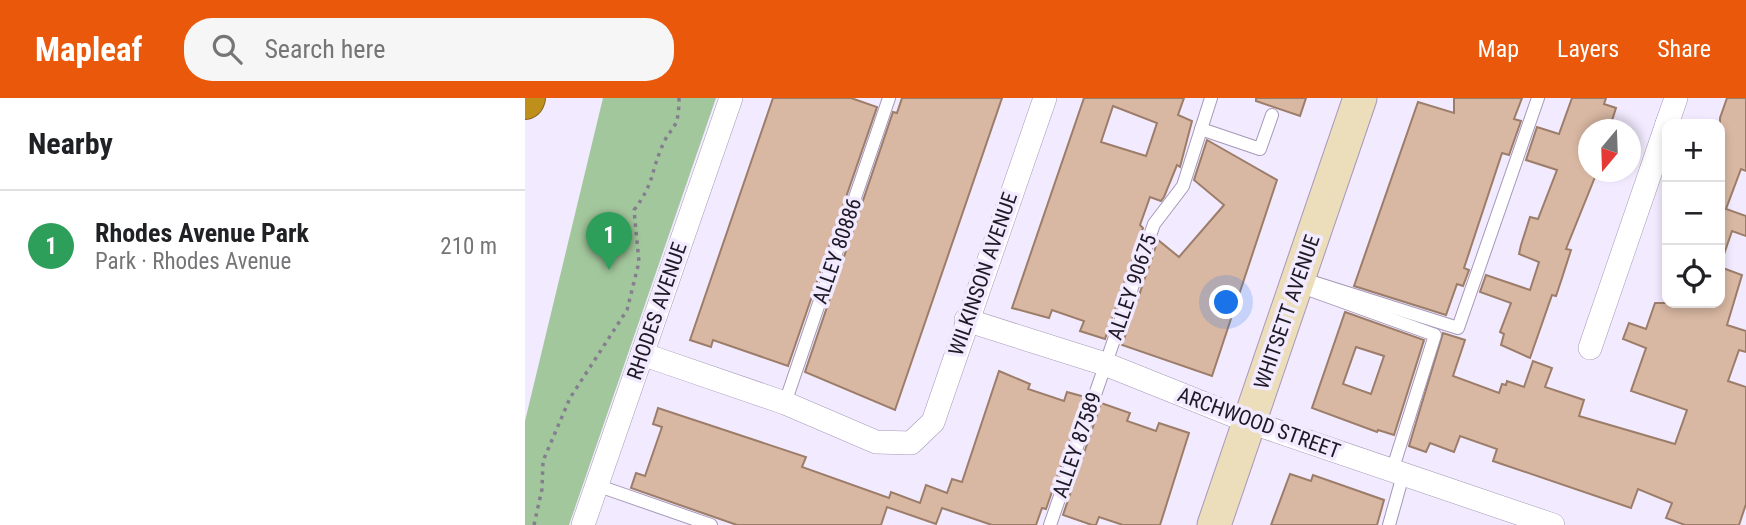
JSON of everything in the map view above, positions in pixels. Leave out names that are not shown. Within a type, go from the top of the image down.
[{"type":"main road","name":"WHITSETT AVENUE","points":[[1215,525],[1360,98]]},
{"type":"street","name":"RHODES AVENUE","points":[[583,525],[731,98]]},
{"type":"street","name":"WILKINSON AVENUE","points":[[785,403],[876,442],[911,443],[933,422],[966,320],[1045,98]]},
{"type":"street","points":[[1669,119],[1677,98]]},
{"type":"street","points":[[1590,348],[1662,139]]},
{"type":"street","name":"ARCHWOOD STREET","points":[[966,320],[1105,364],[1250,422],[1540,523]]},
{"type":"street","points":[[642,354],[785,403]]},
{"type":"lane","name":"ALLEY 80886","points":[[785,403],[889,98]]},
{"type":"lane","name":"ALLEY 90675","points":[[1105,364],[1154,224],[1183,186],[1211,98]]},
{"type":"lane","points":[[1298,281],[1458,328],[1538,98]]},
{"type":"lane","points":[[1201,129],[1260,149],[1272,115]]},
{"type":"lane","points":[[1298,281],[1435,335],[1398,473],[1389,525]]},
{"type":"lane","name":"ALLEY 87589","points":[[1050,525],[1105,364]]},
{"type":"lane","points":[[596,485],[711,525]]},
{"type":"path","points":[[534,525],[543,489],[543,461],[570,398],[627,310],[639,262],[634,210],[650,189],[661,146],[679,119],[679,98]]},
{"type":"green space","points":[[603,98],[716,98],[569,525],[525,525],[525,421]]},
{"type":"building","points":[[773,98],[851,98],[877,107],[788,366],[713,340],[711,347],[690,340]]},
{"type":"building","points":[[902,98],[1002,98],[895,410],[805,372],[893,112],[897,113]]},
{"type":"building","points":[[1084,98],[1184,98],[1178,115],[1192,121],[1180,167],[1177,165],[1161,201],[1150,197],[1140,225],[1143,228],[1105,339],[1080,331],[1084,321],[1052,310],[1049,318],[1012,308]],"holes":[[[1113,106],[1157,123],[1146,156],[1101,142]]]},
{"type":"building","points":[[1256,98],[1306,98],[1300,116],[1256,101]]},
{"type":"building","points":[[1454,98],[1522,98],[1514,119],[1521,121],[1509,155],[1502,153],[1464,268],[1469,270],[1463,286],[1457,284],[1446,315],[1354,286],[1418,102],[1454,113]]},
{"type":"building","points":[[1572,98],[1606,98],[1604,104],[1616,108],[1612,119],[1578,119],[1578,182],[1593,182],[1566,249],[1571,250],[1556,296],[1552,295],[1530,358],[1501,345],[1504,334],[1500,332],[1511,303],[1480,292],[1486,275],[1530,290],[1539,262],[1519,254],[1521,245],[1530,217],[1538,219],[1557,170],[1526,160],[1537,127],[1559,134]]},
{"type":"building","points":[[1727,98],[1746,98],[1746,171],[1741,169],[1726,209],[1746,216],[1746,236],[1732,231],[1725,251],[1725,119],[1720,118]]},
{"type":"building","points":[[1207,140],[1277,180],[1212,376],[1122,345],[1158,240],[1179,257],[1224,205],[1194,180]]},
{"type":"building","points":[[1725,269],[1742,275],[1727,325],[1746,331],[1746,352],[1739,350],[1728,381],[1746,387],[1746,504],[1739,525],[1685,525],[1666,518],[1672,503],[1638,489],[1631,508],[1493,461],[1497,449],[1460,436],[1454,452],[1430,443],[1426,452],[1409,446],[1443,333],[1465,340],[1453,376],[1499,393],[1502,384],[1506,385],[1507,381],[1524,387],[1533,361],[1552,368],[1545,387],[1584,400],[1579,416],[1675,444],[1687,410],[1631,391],[1646,348],[1623,339],[1629,323],[1646,329],[1655,303],[1662,303],[1662,308],[1725,308]]},
{"type":"building","points":[[1345,312],[1424,340],[1394,435],[1378,430],[1377,432],[1312,408]],"holes":[[[1356,347],[1384,356],[1371,394],[1343,384]]]},
{"type":"building","points":[[999,371],[1030,384],[1028,389],[1064,401],[1067,392],[1085,397],[1046,509],[1042,508],[1036,525],[992,525],[942,508],[936,524],[887,507],[881,525],[737,525],[631,488],[636,473],[645,476],[662,427],[653,424],[658,408],[806,457],[802,467],[889,498],[891,492],[920,503],[926,485],[947,493],[952,479],[962,482]]},
{"type":"building","points":[[1101,403],[1130,413],[1127,421],[1156,431],[1159,423],[1189,433],[1160,525],[1123,525],[1099,517],[1096,525],[1092,525],[1063,515]]},
{"type":"building","points":[[1290,474],[1311,481],[1313,475],[1384,500],[1377,525],[1271,525]]},
{"type":"place","name":"Rhodes Avenue Park","points":[[609,270]]}]
